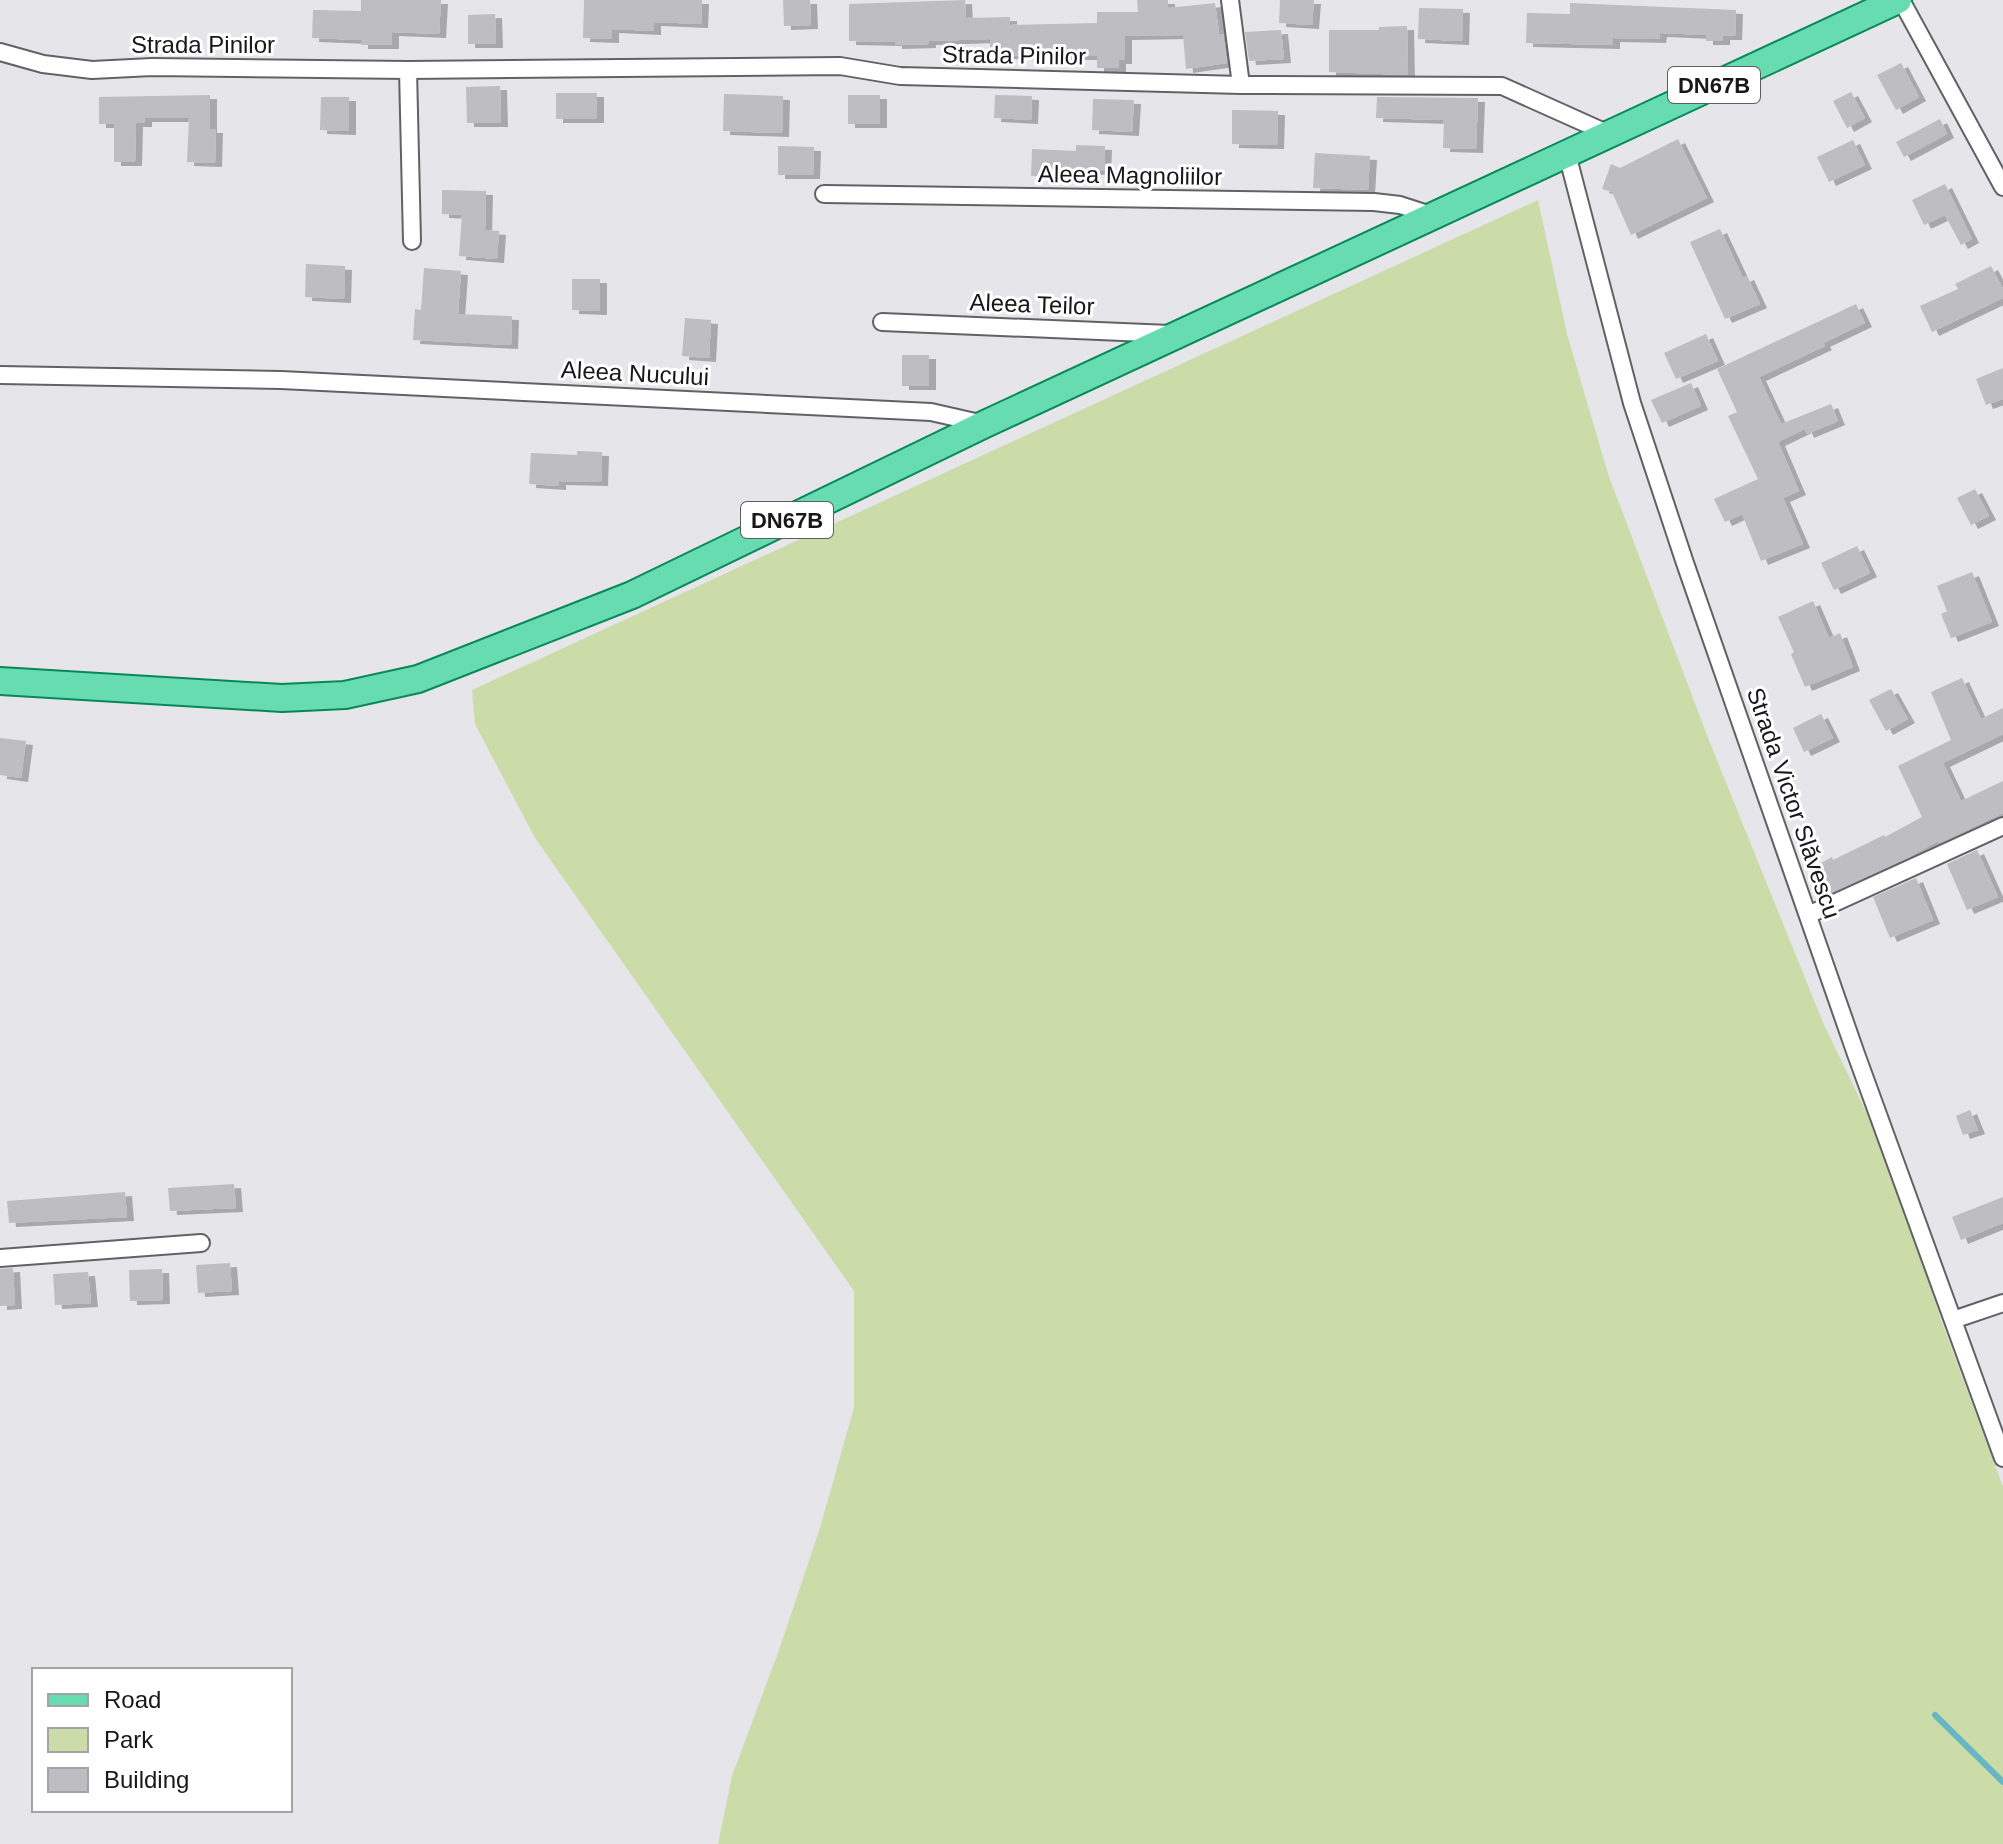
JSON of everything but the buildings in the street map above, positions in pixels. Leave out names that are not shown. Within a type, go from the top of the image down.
[{"type":"main road","name":"DN67B","points":[[0,681],[282,698],[345,695],[418,679],[632,595],[985,424],[1609,134],[1860,8],[1899,0]]},
{"type":"street","points":[[1230,0],[1241,85]]},
{"type":"street","points":[[1899,0],[2003,187]]},
{"type":"street","name":"Strada Pinilor","points":[[0,52],[43,64],[92,70],[152,67],[408,70],[840,66],[900,76],[1241,85],[1502,86],[1609,134]]},
{"type":"street","points":[[408,70],[412,241]]},
{"type":"street","name":"Strada Victor Slăvescu","points":[[1567,154],[1632,403],[1808,915],[2003,1458]]},
{"type":"street","name":"Aleea Magnoliilor","points":[[824,194],[1374,202],[1400,205],[1434,216]]},
{"type":"street","name":"Aleea Teilor","points":[[882,322],[1180,334]]},
{"type":"street","name":"Aleea Nucului","points":[[0,375],[281,380],[931,412],[985,424]]},
{"type":"street","points":[[1808,915],[2003,826]]},
{"type":"street","points":[[0,1258],[201,1243]]},
{"type":"street","points":[[1953,1320],[2003,1303]]},
{"type":"green space","points":[[1538,200],[1567,334],[1608,474],[1710,743],[1824,1025],[1893,1167],[1941,1320],[2003,1487],[2003,1844],[718,1844],[732,1776],[820,1528],[854,1408],[854,1291],[535,838],[475,724],[472,690]]},
{"type":"waterway","points":[[1935,1715],[2003,1782]]}]
